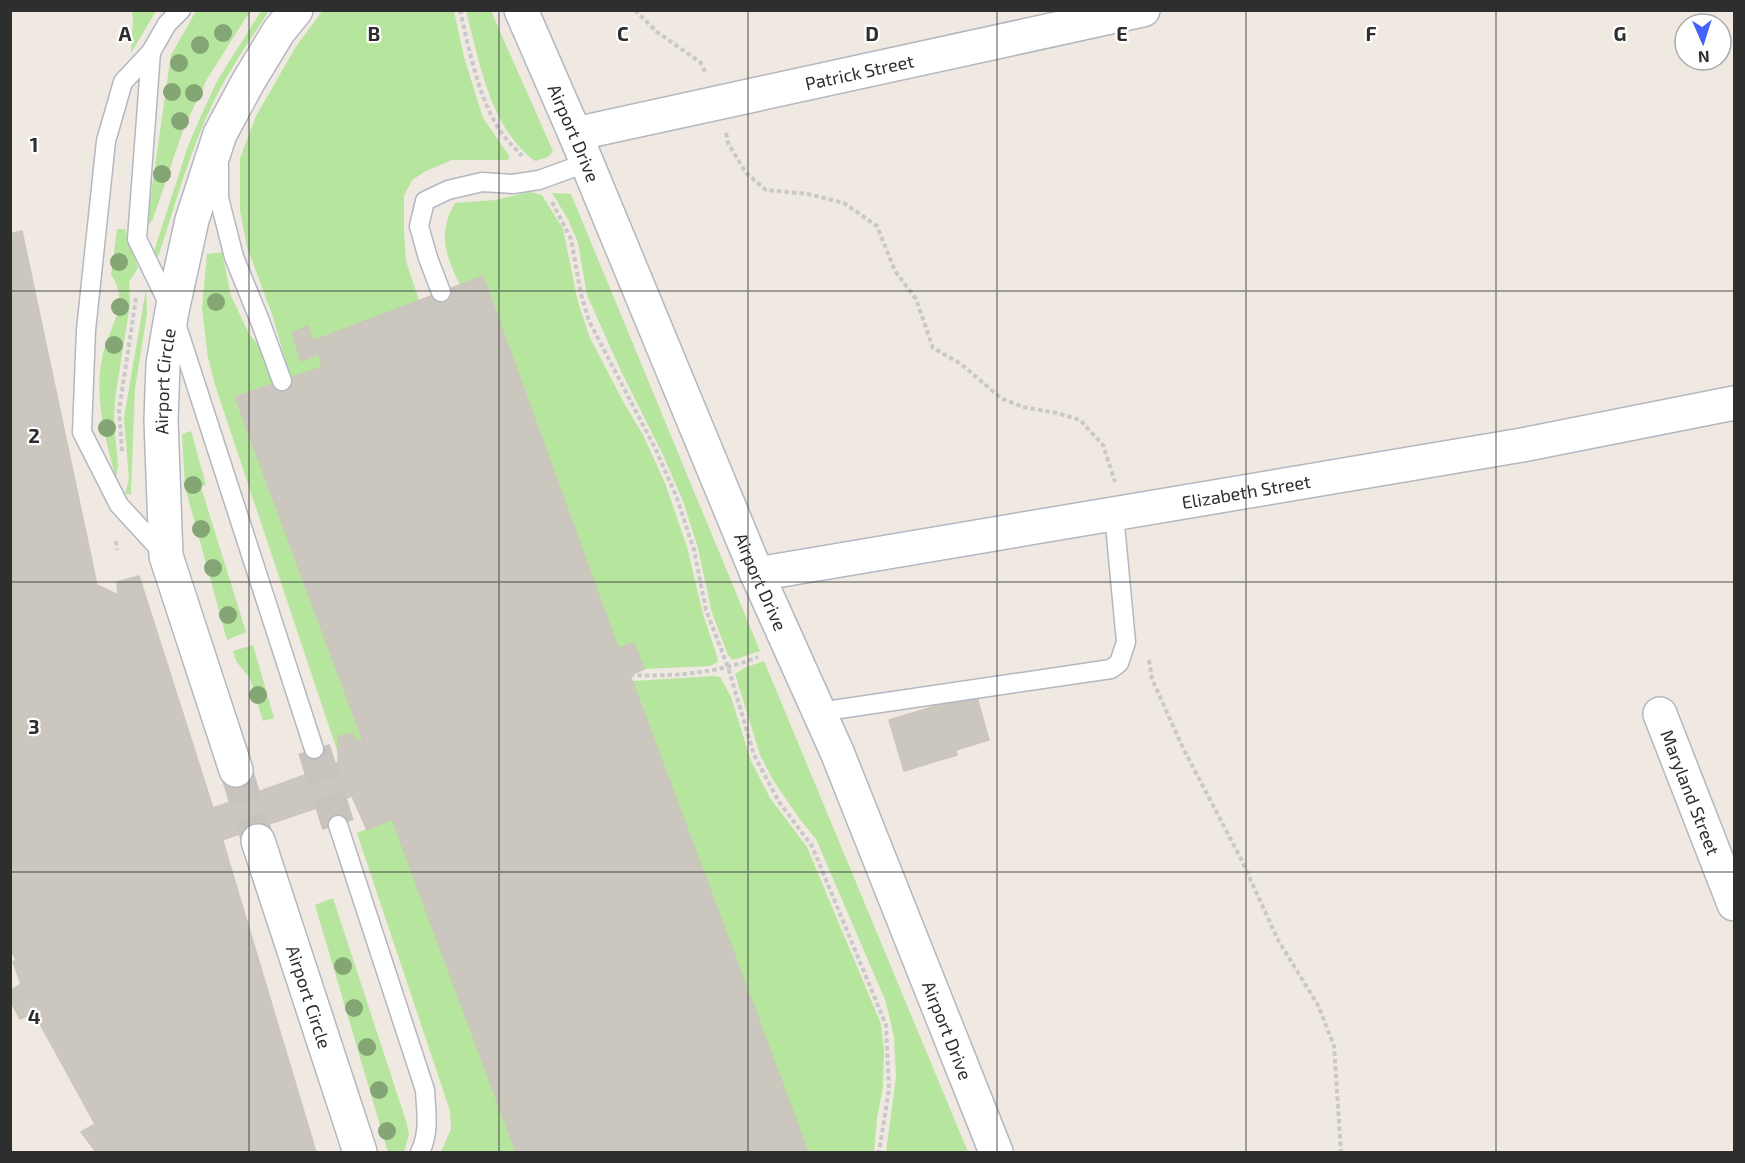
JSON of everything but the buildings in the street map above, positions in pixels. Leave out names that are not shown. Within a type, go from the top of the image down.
[{"type":"street","name":"Airport Circle","points":[[236,770],[166,556],[161,420],[163,363],[192,220],[220,134],[279,31],[296,10]]},
{"type":"street","name":"Airport Drive","points":[[521,10],[757,574],[837,752],[996,1152]]},
{"type":"street","name":"Patrick Street","points":[[580,149],[1143,10]]},
{"type":"street","name":"Elizabeth Street","points":[[757,574],[1522,445],[1734,403]]},
{"type":"street","name":"Maryland Street","points":[[1660,714],[1734,904]]},
{"type":"street","name":"Airport Circle","points":[[258,841],[360,1152]]},
{"type":"lane","points":[[166,556],[119,504],[82,432],[86,330],[106,141],[123,82],[151,52],[167,24],[181,10]]},
{"type":"lane","points":[[151,52],[137,239],[172,311],[314,749]]},
{"type":"lane","points":[[220,134],[219,198],[234,257],[282,381]]},
{"type":"lane","points":[[441,292],[419,226],[425,201],[448,190],[483,182],[513,184],[539,180],[580,149]]},
{"type":"lane","points":[[819,712],[1111,669],[1119,663],[1126,642],[1114,514]]},
{"type":"lane","points":[[338,825],[425,1090],[428,1126],[420,1152]]},
{"type":"path","points":[[460,10],[469,52],[487,107],[507,141],[522,155],[539,180],[571,239],[581,294],[590,321],[656,450],[677,498],[694,550],[706,610],[728,667],[754,755],[779,802],[813,846],[886,1025],[889,1089],[879,1152]]},
{"type":"path","points":[[630,675],[694,673],[728,667],[762,655]]},
{"type":"green space","points":[[323,10],[454,11],[464,57],[483,118],[510,157],[508,160],[452,160],[412,180],[404,196],[404,230],[406,261],[419,300],[313,341],[308,327],[292,333],[301,360],[319,354],[322,367],[290,378],[273,317],[247,247],[240,211],[240,158],[256,116],[295,48]]},
{"type":"green space","points":[[132,11],[156,11],[131,53],[133,19]]},
{"type":"green space","points":[[196,11],[250,11],[207,79],[183,130],[153,219],[146,229],[171,55]]},
{"type":"green space","points":[[261,11],[269,11],[225,81],[204,123],[189,161],[158,257],[154,251],[188,146],[217,81]]},
{"type":"green space","points":[[466,11],[491,11],[553,151],[548,157],[535,161],[519,147],[507,130],[488,92]]},
{"type":"green space","points":[[530,192],[542,195],[563,229],[578,302],[590,338],[643,435],[665,483],[687,547],[703,614],[717,656],[718,662],[710,666],[644,669],[634,643],[618,648],[484,277],[460,285],[451,264],[445,235],[449,214],[455,203],[495,200]]},
{"type":"green space","points":[[552,193],[571,194],[760,651],[733,660],[728,655],[712,613],[698,548],[683,501],[587,295],[578,243],[568,219]]},
{"type":"green space","points":[[117,229],[125,229],[138,268],[129,282],[130,304],[115,399],[114,423],[118,465],[116,479],[102,419],[99,389],[102,359],[119,306],[117,286],[111,275]]},
{"type":"green space","points":[[222,252],[231,296],[249,334],[263,350],[274,384],[235,398],[362,740],[356,741],[352,733],[339,737],[339,756],[208,358],[202,308],[207,254]]},
{"type":"green space","points":[[146,289],[147,314],[135,388],[131,494],[125,494],[129,479],[124,418]]},
{"type":"green space","points":[[191,431],[206,485],[201,487],[246,632],[227,640],[185,487],[182,434]]},
{"type":"green space","points":[[253,645],[274,718],[263,721],[250,678],[236,661],[233,651]]},
{"type":"green space","points":[[764,661],[968,1152],[886,1152],[896,1077],[894,1037],[886,1002],[816,839],[773,780],[760,755],[735,674],[746,667]]},
{"type":"green space","points":[[720,677],[731,697],[751,761],[770,798],[807,847],[881,1024],[884,1050],[883,1087],[874,1152],[808,1152],[632,681]]},
{"type":"green space","points":[[392,819],[516,1152],[441,1152],[451,1129],[450,1111],[357,833]]},
{"type":"green space","points":[[333,898],[406,1121],[409,1134],[404,1152],[388,1152],[315,905]]},
{"type":"tunnel","points":[[314,749],[338,825]]},
{"type":"tunnel","points":[[236,770],[258,841]]}]
